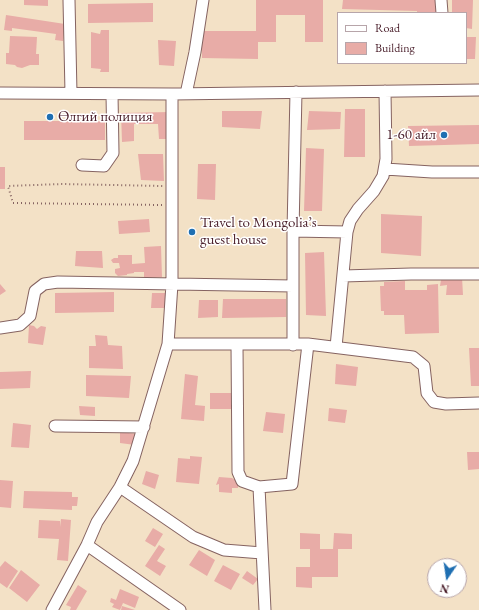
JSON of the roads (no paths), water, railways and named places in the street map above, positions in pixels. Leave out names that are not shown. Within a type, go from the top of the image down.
[{"type":"street","points":[[69,0],[71,93]]},
{"type":"street","points":[[186,94],[195,52],[203,0]]},
{"type":"street","points":[[441,0],[442,12]]},
{"type":"street","points":[[0,93],[186,94],[479,90]]},
{"type":"street","points":[[336,347],[347,232],[350,221],[358,209],[374,191],[383,176],[386,159],[385,91]]},
{"type":"street","points":[[293,345],[293,231],[296,92]]},
{"type":"street","points":[[82,165],[104,166],[114,153],[112,94]]},
{"type":"street","points":[[52,610],[87,545],[96,522],[120,487],[132,461],[144,427],[168,344],[172,284],[172,94]]},
{"type":"street","points":[[384,169],[432,172],[479,172]]},
{"type":"street","points":[[293,231],[347,232]]},
{"type":"street","points":[[343,276],[479,274]]},
{"type":"street","points":[[0,328],[20,325],[30,316],[35,291],[44,284],[58,282],[293,286]]},
{"type":"street","points":[[168,344],[308,344],[413,357],[424,366],[427,393],[434,402],[446,404],[479,403]]},
{"type":"street","points":[[237,345],[238,472],[242,481],[259,487],[292,484],[308,344]]},
{"type":"street","points":[[55,426],[144,427]]},
{"type":"street","points":[[120,487],[193,537],[224,550],[262,553]]},
{"type":"street","points":[[259,487],[265,610]]},
{"type":"street","points":[[87,545],[180,610]]},
{"type":"place","name":"Өлгий полиция","points":[[50,117]]},
{"type":"place","name":"1-60 айл","points":[[444,135]]},
{"type":"place","name":"Travel to Mongolia’s guest house","points":[[192,232]]}]
